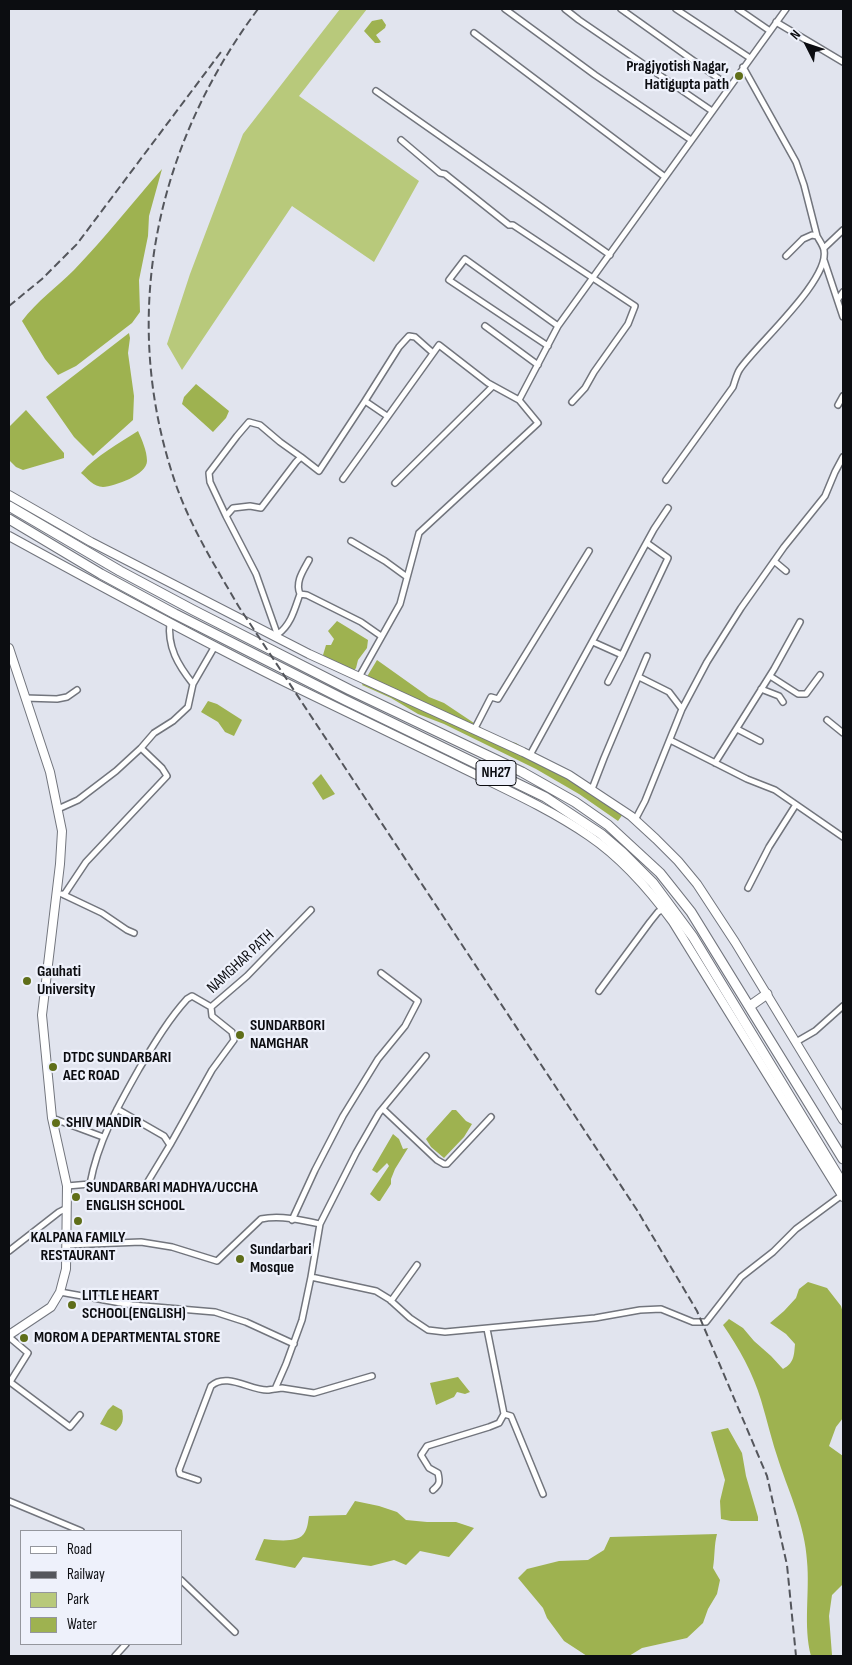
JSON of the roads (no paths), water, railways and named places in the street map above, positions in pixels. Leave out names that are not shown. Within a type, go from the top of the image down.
[{"type":"highway","name":"NH27","points":[[9,506],[168,597],[350,690],[522,772],[554,789],[590,812],[634,847],[671,886],[703,930],[843,1159]]},
{"type":"highway","name":"NH27","points":[[9,519],[175,614],[345,700],[545,797],[601,834],[624,853],[653,883],[684,925],[843,1184]]},
{"type":"highway","points":[[750,1006],[766,994]]},
{"type":"street","points":[[505,9],[596,75],[691,140]]},
{"type":"street","points":[[565,9],[578,20],[712,111]]},
{"type":"street","points":[[621,9],[729,86]]},
{"type":"street","points":[[676,9],[750,58]]},
{"type":"street","points":[[738,9],[770,31]]},
{"type":"street","points":[[518,400],[558,326],[786,9]]},
{"type":"street","points":[[776,22],[843,62]]},
{"type":"street","points":[[474,33],[665,177]]},
{"type":"street","points":[[743,67],[796,162],[817,236],[824,248],[824,260],[843,317]]},
{"type":"street","points":[[376,91],[610,254]]},
{"type":"street","points":[[401,140],[440,173],[445,174],[509,225],[635,306],[628,324],[585,388],[572,402]]},
{"type":"street","points":[[824,248],[843,230]]},
{"type":"street","points":[[786,256],[803,240],[812,235],[817,236]]},
{"type":"street","points":[[548,346],[449,280],[464,259],[558,326]]},
{"type":"street","points":[[666,480],[733,386],[739,370],[798,302],[815,279],[824,260]]},
{"type":"street","points":[[838,299],[843,292]]},
{"type":"street","points":[[485,326],[538,365]]},
{"type":"street","points":[[279,637],[256,574],[210,482],[209,473],[249,422],[260,425],[319,471],[399,347],[409,336],[415,337],[433,353]]},
{"type":"street","points":[[343,479],[439,345],[493,386],[518,400],[538,423],[419,533],[400,604],[359,677]]},
{"type":"street","points":[[395,483],[493,386]]},
{"type":"street","points":[[838,405],[843,396]]},
{"type":"street","points":[[365,401],[387,416]]},
{"type":"street","points":[[226,516],[233,508],[250,506],[261,508],[296,462],[302,457]]},
{"type":"street","points":[[635,820],[645,801],[682,709],[707,662],[741,608],[774,561],[825,496],[834,472],[843,457]]},
{"type":"street","points":[[9,495],[90,542],[359,677],[570,775],[635,820],[678,861],[697,884],[843,1120]]},
{"type":"street","points":[[530,755],[647,542],[668,508]]},
{"type":"street","points":[[9,536],[84,578],[215,646],[560,817],[591,837],[625,867],[663,909],[686,941],[843,1196],[796,1229],[773,1252],[741,1277],[706,1322],[686,1320],[661,1309],[640,1310],[595,1318],[445,1332],[428,1330],[376,1291],[311,1277]]},
{"type":"street","points":[[351,541],[407,577]]},
{"type":"street","points":[[608,682],[668,558],[647,542]]},
{"type":"street","points":[[474,730],[491,697],[498,699],[589,551]]},
{"type":"street","points":[[279,637],[294,611],[300,594],[297,587],[299,580],[309,560]]},
{"type":"street","points":[[774,561],[786,571]]},
{"type":"street","points":[[300,594],[307,595],[361,622],[381,636]]},
{"type":"street","points":[[170,622],[169,642],[183,672],[193,684]]},
{"type":"street","points":[[716,763],[770,676],[800,622]]},
{"type":"street","points":[[593,642],[622,655]]},
{"type":"street","points":[[58,809],[78,800],[116,771],[154,733],[173,721],[188,707],[193,684],[215,646]]},
{"type":"street","points":[[9,648],[50,772],[62,831],[61,893],[42,1015],[52,1118],[68,1186],[66,1269],[60,1292],[51,1307],[9,1336],[28,1353],[10,1382],[70,1427],[80,1415]]},
{"type":"street","points":[[592,789],[648,656]]},
{"type":"street","points":[[770,676],[798,694],[806,694],[820,674]]},
{"type":"street","points":[[639,676],[669,692],[682,709]]},
{"type":"street","points":[[762,689],[779,696],[783,702]]},
{"type":"street","points":[[25,698],[57,699],[67,697],[77,690]]},
{"type":"street","points":[[827,720],[843,732]]},
{"type":"street","points":[[737,729],[760,741]]},
{"type":"street","points":[[670,740],[747,779],[775,790],[795,806],[843,837]]},
{"type":"street","points":[[61,893],[86,862],[167,776],[162,768],[141,748]]},
{"type":"street","points":[[748,888],[769,847],[795,806]]},
{"type":"street","points":[[61,893],[102,913],[134,933]]},
{"type":"street","points":[[600,991],[654,917],[663,909]]},
{"type":"street","name":"NAMGHAR PATH","points":[[68,1186],[90,1184],[103,1137],[117,1109],[161,1031],[187,999],[192,996],[211,1007],[247,976],[311,910]]},
{"type":"street","points":[[292,1220],[343,1116],[378,1059],[405,1026],[418,1001],[382,973]]},
{"type":"street","points":[[796,1042],[815,1031],[843,1006]]},
{"type":"street","points":[[147,1183],[212,1070],[234,1040],[232,1032],[212,1016],[211,1007]]},
{"type":"street","points":[[275,1388],[302,1320],[320,1224],[356,1153],[383,1109],[426,1056]]},
{"type":"street","points":[[117,1109],[164,1136],[170,1145]]},
{"type":"street","points":[[383,1109],[437,1160],[444,1164],[447,1164],[491,1117]]},
{"type":"street","points":[[52,1118],[103,1137]]},
{"type":"street","points":[[9,1251],[58,1212],[67,1208]]},
{"type":"street","points":[[67,1245],[141,1242],[172,1246],[217,1261],[262,1220],[270,1217],[320,1224]]},
{"type":"street","points":[[391,1301],[417,1266]]},
{"type":"street","points":[[60,1292],[132,1305],[215,1312],[246,1322],[294,1344]]},
{"type":"street","points":[[433,1490],[439,1485],[440,1481],[438,1473],[429,1468],[421,1455],[427,1446],[489,1427],[499,1422],[504,1414],[487,1329]]},
{"type":"street","points":[[198,1480],[180,1474],[180,1470],[211,1386],[219,1381],[266,1390],[282,1388],[314,1393],[372,1376]]},
{"type":"street","points":[[504,1414],[511,1416],[543,1494]]},
{"type":"street","points":[[9,1501],[79,1530]]},
{"type":"street","points":[[182,1581],[235,1632]]},
{"type":"street","points":[[115,1656],[125,1645]]},
{"type":"water","points":[[382,19],[386,25],[376,35],[381,42],[375,43],[364,31],[372,21]]},
{"type":"water","points":[[162,169],[149,216],[148,236],[139,280],[140,312],[132,323],[76,366],[58,375],[45,359],[22,321],[85,258]]},
{"type":"water","points":[[129,333],[128,353],[134,396],[133,420],[93,456],[74,437],[46,397]]},
{"type":"water","points":[[196,384],[229,411],[226,418],[213,432],[182,404],[184,397]]},
{"type":"water","points":[[26,410],[64,453],[64,458],[23,470],[16,467],[9,460],[9,427]]},
{"type":"water","points":[[138,431],[145,449],[147,461],[142,471],[130,479],[103,487],[94,484],[81,473],[101,455]]},
{"type":"water","points":[[337,621],[368,640],[367,648],[358,660],[356,668],[352,673],[323,655],[326,645],[331,645],[334,639],[328,631]]},
{"type":"water","points":[[377,660],[429,697],[444,703],[498,739],[516,743],[577,783],[625,811],[618,821],[579,794],[536,769],[444,724],[418,714],[391,698],[362,685]]},
{"type":"water","points":[[208,701],[217,704],[242,720],[234,736],[225,732],[218,722],[201,712]]},
{"type":"water","points":[[321,774],[335,794],[323,800],[312,783]]},
{"type":"water","points":[[452,1110],[456,1110],[466,1121],[472,1124],[464,1137],[444,1158],[431,1147],[426,1139]]},
{"type":"water","points":[[393,1134],[399,1139],[403,1149],[408,1148],[395,1169],[391,1184],[380,1201],[378,1201],[370,1194],[389,1166],[387,1163],[377,1173],[372,1170]]},
{"type":"water","points":[[808,1282],[827,1288],[841,1306],[843,1313],[843,1418],[836,1427],[829,1446],[843,1456],[843,1584],[832,1595],[829,1616],[833,1656],[811,1656],[807,1633],[808,1573],[806,1548],[800,1523],[776,1454],[754,1380],[740,1352],[723,1325],[729,1319],[743,1328],[783,1369],[793,1359],[795,1344],[786,1334],[770,1323],[784,1311],[796,1298],[799,1289]]},
{"type":"water","points":[[458,1377],[470,1392],[465,1394],[457,1392],[454,1397],[436,1405],[430,1383]]},
{"type":"water","points":[[113,1405],[122,1410],[123,1413],[122,1422],[116,1431],[100,1424]]},
{"type":"water","points":[[728,1428],[742,1453],[758,1521],[721,1519],[720,1501],[725,1480],[711,1432]]},
{"type":"water","points":[[355,1501],[397,1512],[406,1520],[456,1522],[474,1528],[449,1557],[420,1551],[406,1565],[394,1560],[371,1566],[303,1557],[295,1568],[255,1560],[264,1539],[292,1540],[298,1538],[306,1530],[309,1516],[346,1515]]},
{"type":"water","points":[[717,1534],[713,1568],[720,1580],[717,1594],[708,1609],[703,1623],[687,1638],[642,1648],[629,1656],[587,1656],[564,1641],[547,1618],[543,1608],[518,1578],[527,1569],[559,1561],[588,1560],[604,1550],[610,1537]]},
{"type":"railway","points":[[258,9],[223,62],[194,118],[172,176],[157,235],[149,296],[150,358],[158,420],[175,482],[196,530],[239,607],[637,1210],[697,1311],[767,1476],[787,1565],[796,1656]]},
{"type":"railway","points":[[9,306],[42,279],[77,244],[221,52]]},
{"type":"place","name":"Pragjyotish Nagar, Hatigupta path","points":[[739,76]]},
{"type":"place","name":"Gauhati University","points":[[27,981]]},
{"type":"place","name":"SUNDARBORI NAMGHAR","points":[[240,1035]]},
{"type":"place","name":"DTDC SUNDARBARI AEC ROAD","points":[[53,1067]]},
{"type":"place","name":"SHIV MANDIR","points":[[56,1123]]},
{"type":"place","name":"SUNDARBARI MADHYA/UCCHA ENGLISH SCHOOL","points":[[76,1197]]},
{"type":"place","name":"KALPANA FAMILY RESTAURANT","points":[[78,1221]]},
{"type":"place","name":"Sundarbari Mosque","points":[[240,1259]]},
{"type":"place","name":"LITTLE HEART SCHOOL(ENGLISH)","points":[[72,1305]]},
{"type":"place","name":"MOROM A DEPARTMENTAL STORE","points":[[24,1338]]}]
